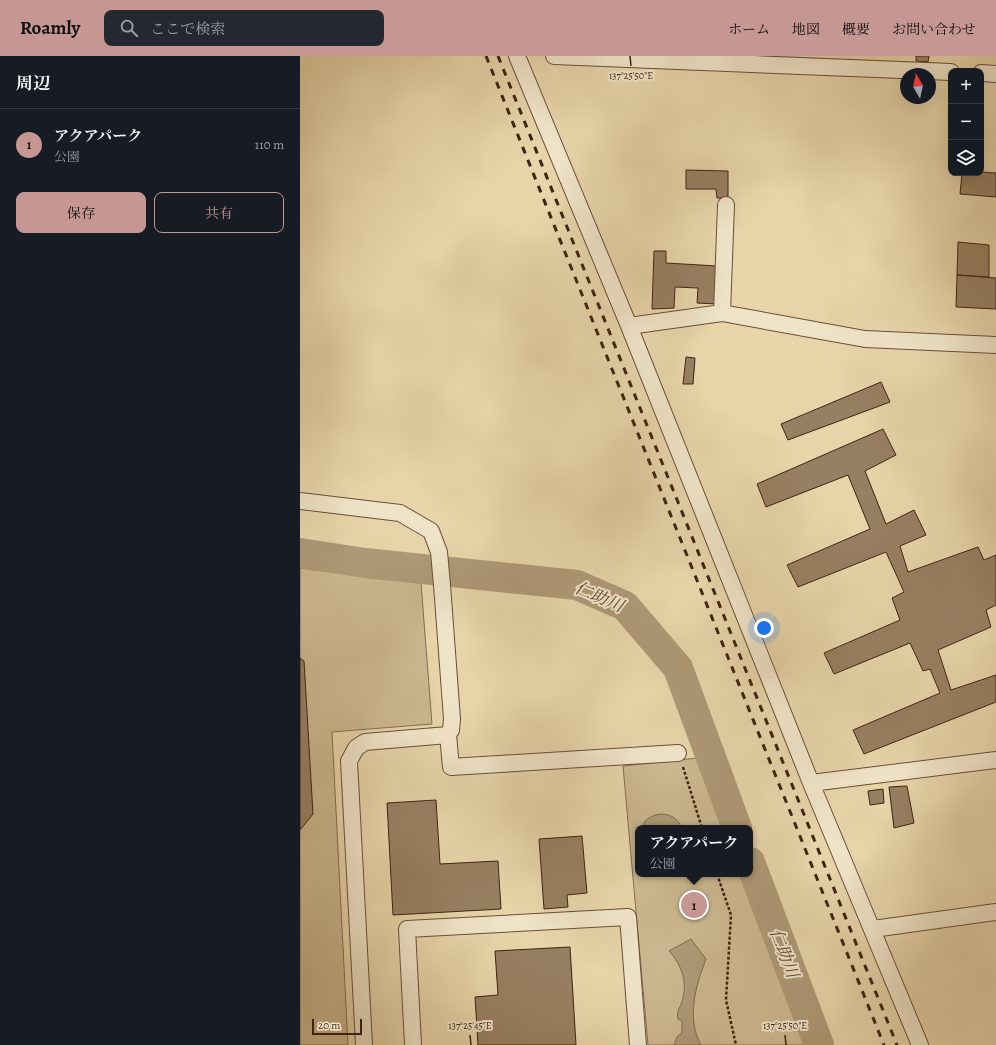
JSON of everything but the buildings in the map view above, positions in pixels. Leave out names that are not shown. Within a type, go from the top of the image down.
[{"type":"street","points":[[517,56],[630,326],[810,783],[873,929],[920,1045]]},
{"type":"street","points":[[554,56],[762,60],[948,72]]},
{"type":"street","points":[[984,73],[996,74]]},
{"type":"street","points":[[722,313],[726,205]]},
{"type":"street","points":[[630,326],[722,313],[865,339],[996,345]]},
{"type":"street","points":[[300,501],[400,513],[431,531],[439,552],[442,585],[452,719],[451,730],[448,735],[451,767],[678,753]]},
{"type":"street","points":[[364,1045],[349,761],[356,748],[365,742],[448,735]]},
{"type":"street","points":[[810,783],[996,760]]},
{"type":"street","points":[[873,929],[996,912]]},
{"type":"street","points":[[413,1045],[407,929],[628,917],[638,1045]]},
{"type":"path","points":[[678,753],[701,825]]},
{"type":"path","points":[[718,877],[730,915],[726,1000],[736,1045]]},
{"type":"shaded area","points":[[300,568],[421,583],[432,724],[332,732],[348,1045],[300,1045]]},
{"type":"shaded area","points":[[697,758],[722,825],[635,825],[635,877],[742,877],[806,1045],[648,1045],[623,766]]},
{"type":"shaded area","points":[[660,814],[673,817],[680,825],[644,825],[649,818]]},
{"type":"shaded area","points":[[691,939],[706,959],[696,991],[693,1013],[696,1035],[701,1045],[674,1045],[677,1037],[682,1033],[682,1021],[678,1019],[678,1010],[684,994],[684,981],[683,974],[674,956],[669,951]]},
{"type":"waterway","name":"仁助川","points":[[300,553],[365,563],[577,585],[625,606],[678,668],[736,825]]},
{"type":"waterway","name":"仁助川","points":[[753,870],[819,1045]]},
{"type":"railway","points":[[486,56],[884,1045]]},
{"type":"railway","points":[[498,56],[897,1045]]},
{"type":"place","name":"アクアパーク","points":[[694,905]]}]
